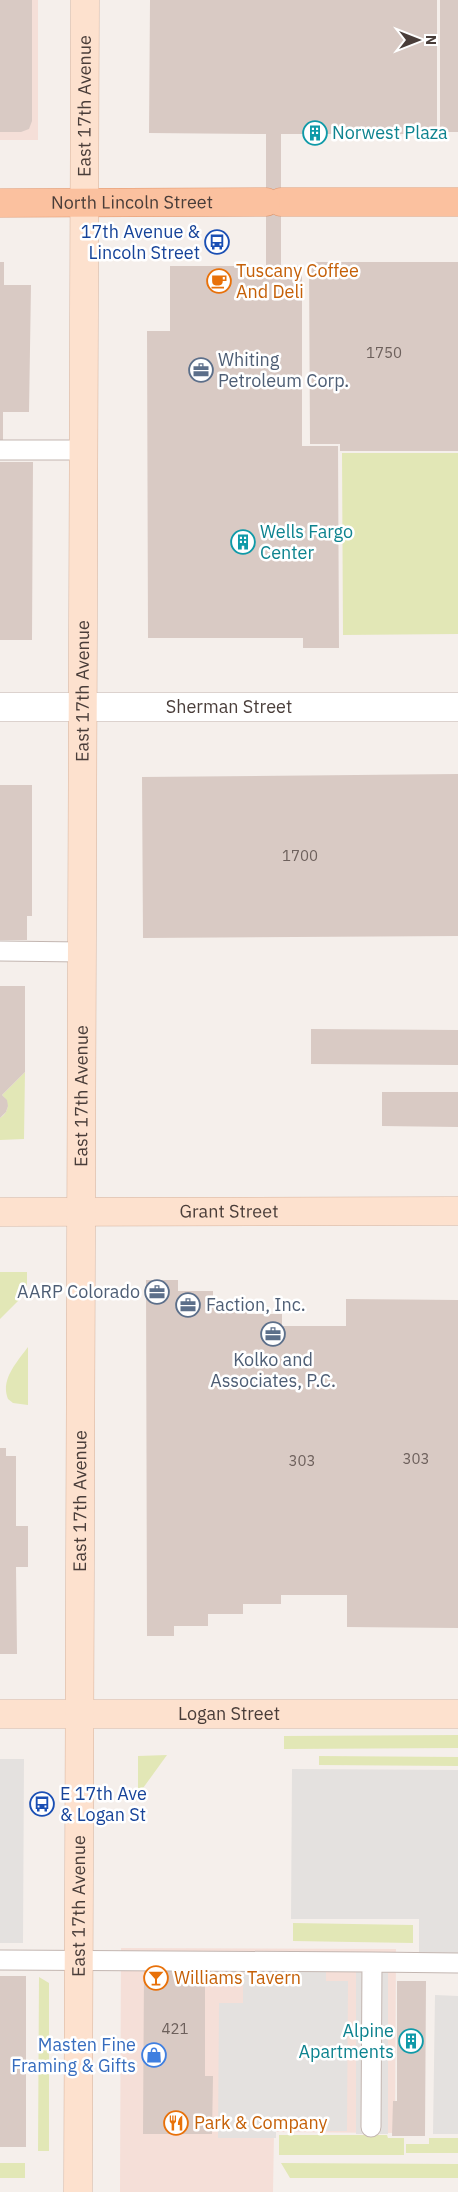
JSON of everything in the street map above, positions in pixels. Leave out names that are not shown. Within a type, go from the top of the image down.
[{"type":"main road","name":"East 17th Avenue","points":[[78,2192],[85,0]]},
{"type":"main road","name":"North Lincoln Street","points":[[0,203],[458,202]]},
{"type":"main road","name":"Grant Street","points":[[0,1212],[458,1211]]},
{"type":"main road","name":"Logan Street","points":[[0,1714],[458,1714]]},
{"type":"street","name":"Sherman Street","points":[[0,707],[458,706]]},
{"type":"lane","points":[[0,450],[84,450]]},
{"type":"lane","points":[[0,952],[82,952]]},
{"type":"lane","points":[[0,1960],[458,1963]]},
{"type":"lane","points":[[371,2126],[372,1962]]},
{"type":"shaded area","points":[[0,0],[38,0],[38,140],[0,140]]},
{"type":"shaded area","points":[[0,1759],[24,1759],[23,1943],[0,1943]]},
{"type":"shaded area","points":[[292,1769],[458,1770],[458,1956],[419,1956],[419,1919],[291,1919]]},
{"type":"shaded area","points":[[121,1948],[396,1949],[395,2133],[274,2132],[273,2192],[120,2192]]},
{"type":"shaded area","points":[[243,1968],[326,1969],[326,1981],[348,1981],[347,2131],[276,2131],[276,2138],[218,2138],[219,2003],[243,2003]]},
{"type":"shaded area","points":[[356,1970],[388,1970],[388,2134],[356,2134]]},
{"type":"shaded area","points":[[435,1995],[458,1996],[458,2134],[433,2134]]},
{"type":"green space","points":[[342,453],[458,453],[458,634],[343,635]]},
{"type":"green space","points":[[25,1072],[24,1139],[0,1140],[0,1118],[7,1110],[6,1101],[2,1095]]},
{"type":"green space","points":[[0,1272],[27,1272],[27,1292],[0,1319]]},
{"type":"green space","points":[[28,1347],[28,1405],[13,1403],[8,1399],[6,1385],[15,1365]]},
{"type":"green space","points":[[458,1735],[458,1748],[284,1749],[284,1736]]},
{"type":"green space","points":[[167,1755],[138,1795],[138,1756]]},
{"type":"green space","points":[[319,1756],[458,1757],[458,1766],[319,1765]]},
{"type":"green space","points":[[293,1923],[413,1925],[413,1943],[293,1941]]},
{"type":"green space","points":[[39,1977],[49,1983],[49,2151],[38,2151]]},
{"type":"green space","points":[[279,2135],[387,2135],[388,2138],[404,2138],[404,2155],[279,2155]]},
{"type":"green space","points":[[429,2138],[458,2138],[458,2153],[406,2153],[406,2144],[429,2144]]},
{"type":"green space","points":[[0,2163],[25,2163],[25,2178],[0,2178]]},
{"type":"green space","points":[[281,2163],[458,2164],[458,2178],[290,2178]]},
{"type":"building","points":[[0,0],[32,0],[32,121],[29,129],[21,132],[0,132]]},
{"type":"building","name":"Wells Fargo Center","points":[[150,0],[437,0],[437,134],[281,134],[281,267],[302,266],[302,446],[338,446],[339,648],[303,648],[303,638],[148,638],[147,331],[170,331],[170,266],[266,266],[266,134],[149,133]]},
{"type":"building","points":[[440,0],[458,0],[458,132],[440,132]]},
{"type":"building","points":[[0,262],[4,262],[4,285],[31,285],[29,412],[3,412],[3,440],[0,440]]},
{"type":"building","points":[[309,262],[458,262],[458,451],[340,451],[340,444],[310,444]]},
{"type":"building","points":[[0,462],[33,462],[32,640],[0,640]]},
{"type":"building","points":[[458,774],[458,936],[143,938],[142,777]]},
{"type":"building","points":[[0,785],[32,785],[32,916],[27,916],[27,940],[0,940]]},
{"type":"building","points":[[0,986],[25,986],[25,1072],[2,1095],[7,1100],[8,1106],[6,1112],[0,1118]]},
{"type":"building","points":[[311,1029],[458,1030],[458,1065],[311,1064]]},
{"type":"building","points":[[382,1092],[458,1092],[458,1127],[382,1126]]},
{"type":"building","points":[[146,1280],[178,1280],[178,1291],[213,1291],[213,1303],[247,1303],[247,1314],[282,1314],[282,1326],[346,1326],[346,1299],[458,1300],[458,1628],[347,1627],[347,1595],[281,1595],[281,1604],[243,1604],[243,1614],[208,1614],[208,1626],[174,1626],[174,1636],[147,1636]]},
{"type":"building","points":[[0,1448],[6,1448],[6,1456],[16,1456],[16,1526],[28,1526],[28,1567],[16,1567],[17,1654],[0,1654]]},
{"type":"building","points":[[144,1970],[205,1970],[205,2076],[213,2076],[212,2134],[143,2134]]},
{"type":"building","points":[[0,1976],[26,1976],[26,2147],[0,2147]]},
{"type":"building","name":"Alpine Apartments","points":[[397,1981],[426,1981],[425,2136],[392,2136],[393,2101],[397,2101]]},
{"type":"place","name":"Norwest Plaza","points":[[315,133]]},
{"type":"place","name":"17th Avenue & Lincoln Street","points":[[217,242]]},
{"type":"place","name":"Tuscany Coffee And Deli","points":[[219,281]]},
{"type":"place","name":"Whiting Petroleum Corp.","points":[[201,370]]},
{"type":"place","name":"Wells Fargo Center","points":[[243,542]]},
{"type":"place","name":"AARP Colorado","points":[[157,1292]]},
{"type":"place","name":"Faction, Inc.","points":[[188,1305]]},
{"type":"place","name":"Kolko and Associates, P.C.","points":[[273,1334]]},
{"type":"place","name":"E 17th Ave & Logan St","points":[[42,1804]]},
{"type":"place","name":"Williams Tavern","points":[[156,1978]]},
{"type":"place","name":"Alpine Apartments","points":[[411,2041]]},
{"type":"place","name":"Masten Fine Framing & Gifts","points":[[154,2055]]},
{"type":"place","name":"Park & Company","points":[[176,2123]]}]
